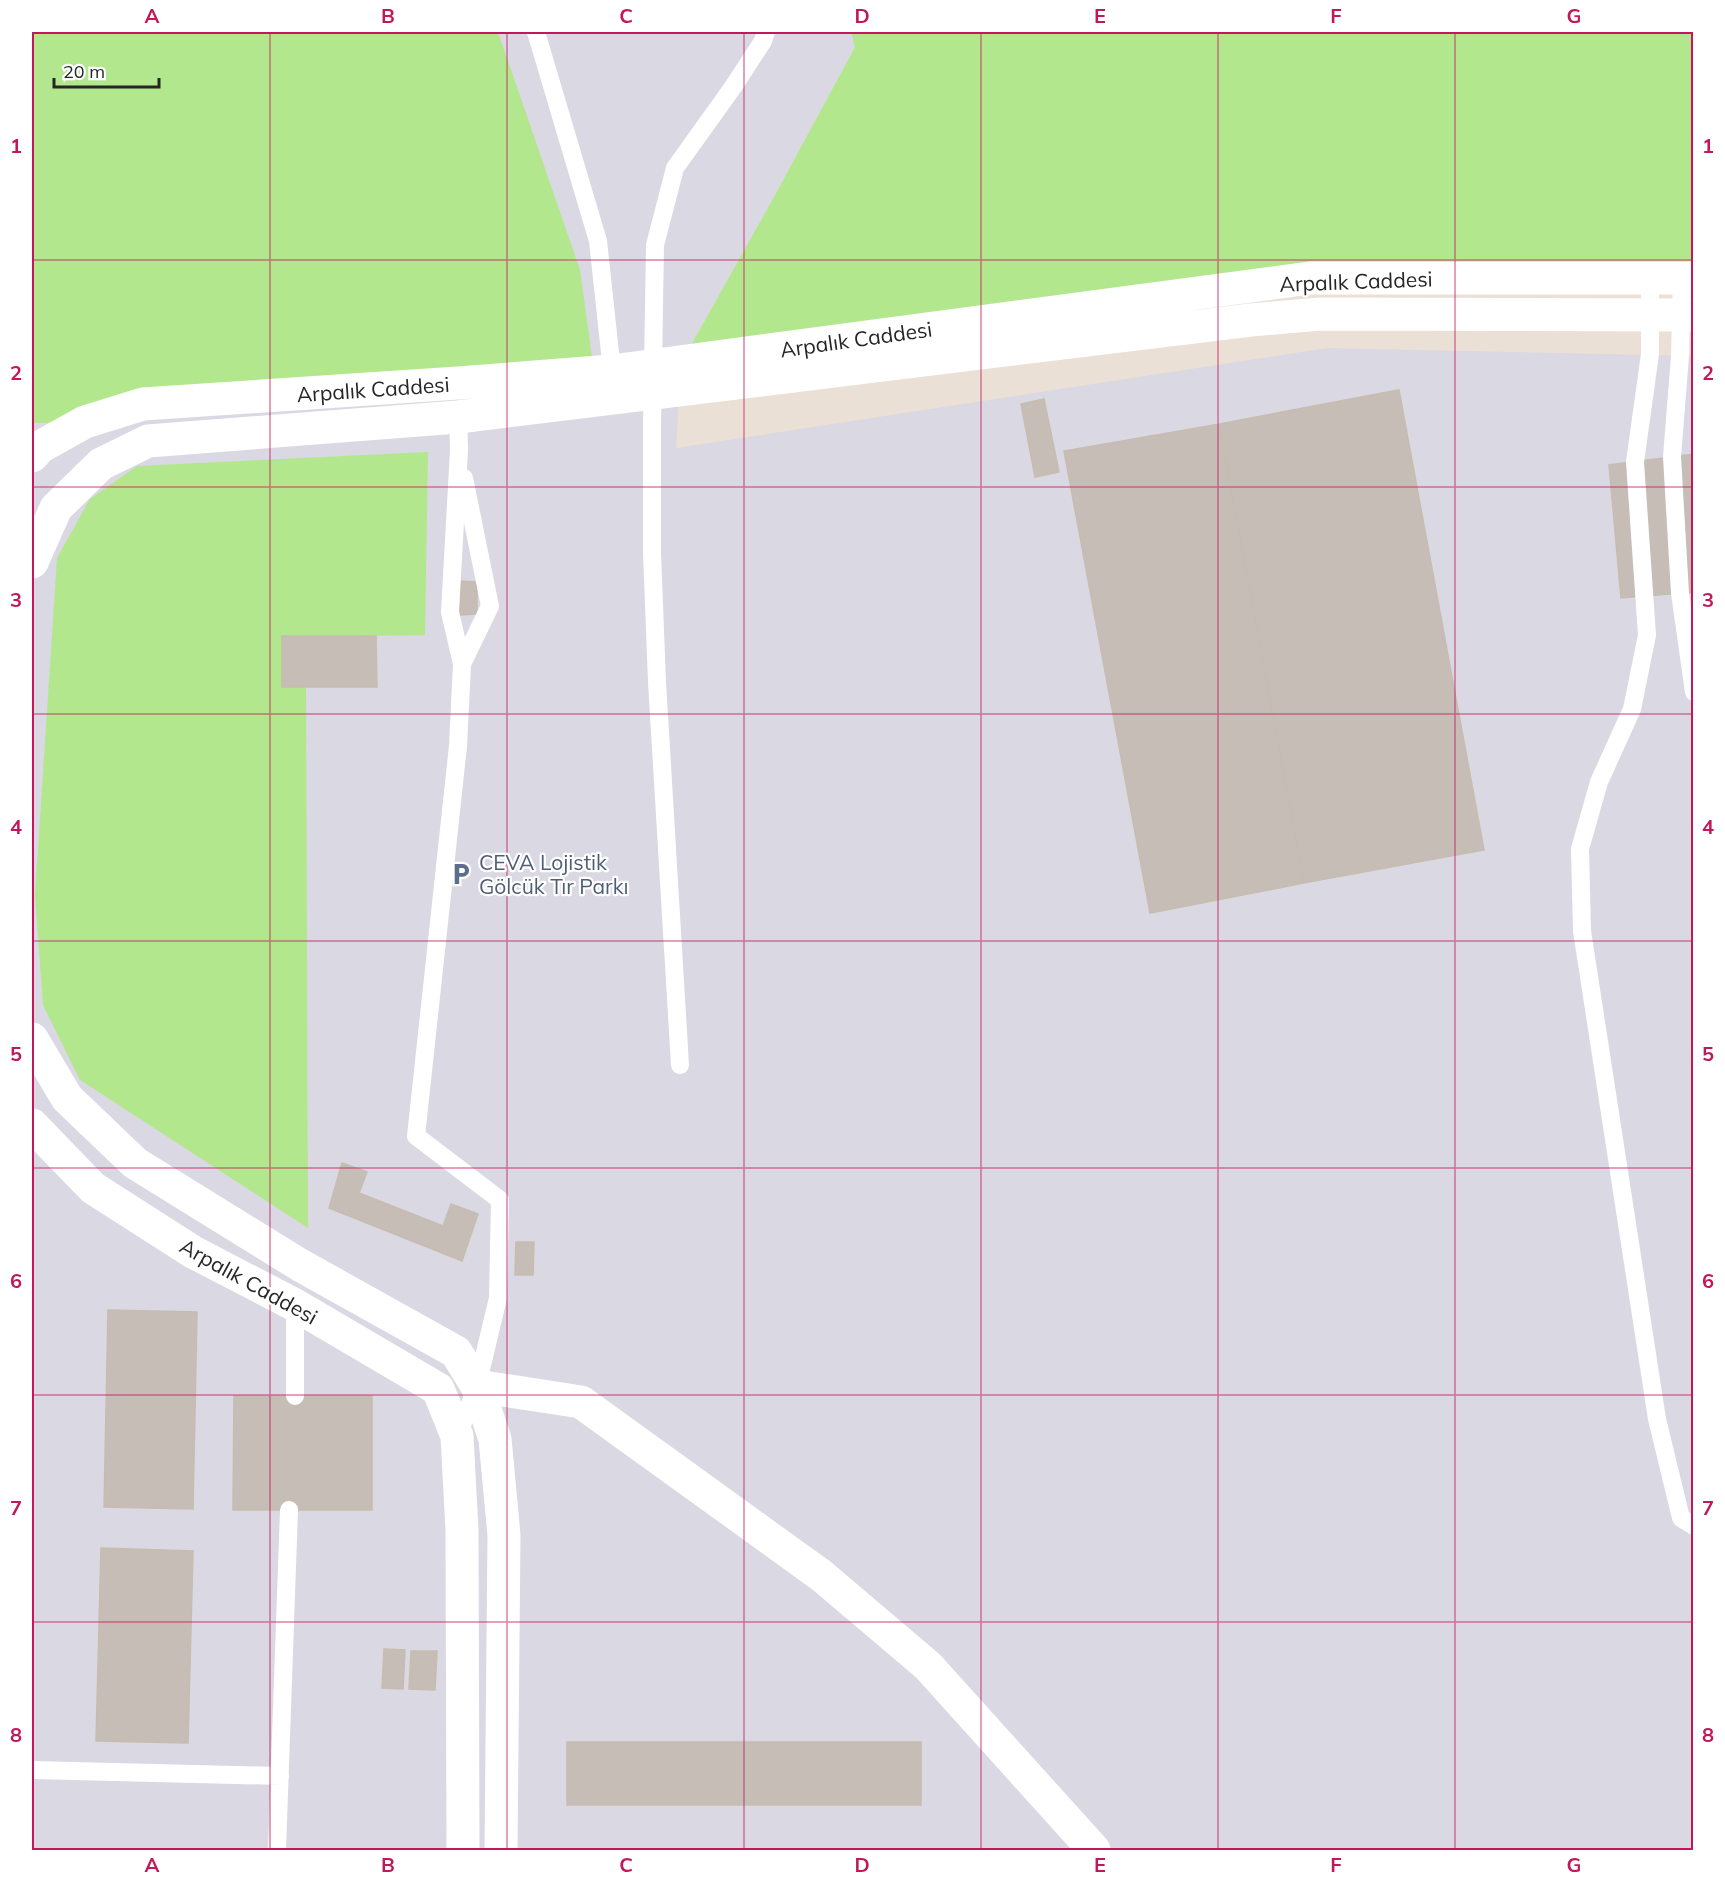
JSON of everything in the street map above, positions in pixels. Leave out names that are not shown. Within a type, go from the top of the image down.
[{"type":"main road","name":"Arpalık Caddesi","points":[[32,456],[40,447],[85,422],[143,404],[458,383],[612,370],[1310,278],[1688,278]]},
{"type":"main road","points":[[32,562],[56,508],[101,464],[148,441],[458,417],[1251,320],[1320,314],[1675,315]]},
{"type":"main road","points":[[32,1040],[67,1098],[135,1163],[300,1265],[456,1352],[477,1386],[495,1439],[504,1535],[501,1851]]},
{"type":"main road","name":"Arpalık Caddesi","points":[[32,1125],[93,1188],[193,1252],[295,1305],[438,1389],[457,1436],[462,1530],[463,1851]]},
{"type":"main road","points":[[477,1386],[581,1402],[822,1576],[928,1666],[1094,1851]]},
{"type":"lane","points":[[536,32],[598,241],[612,370]]},
{"type":"lane","points":[[680,1065],[657,682],[652,553],[655,245],[675,168],[733,87],[763,41],[766,32]]},
{"type":"lane","points":[[1650,277],[1675,315],[1672,457],[1680,593],[1694,692]]},
{"type":"lane","points":[[1688,278],[1675,315],[1650,354],[1635,462],[1647,636],[1632,709],[1599,782],[1580,849],[1584,942],[1657,1419],[1681,1518],[1694,1526]]},
{"type":"lane","points":[[457,1436],[477,1386],[498,1298],[500,1200],[416,1136],[458,746],[462,664],[450,612],[459,450],[458,383]]},
{"type":"lane","points":[[459,450],[490,606],[462,664]]},
{"type":"lane","points":[[295,1305],[295,1396]]},
{"type":"lane","points":[[277,1851],[289,1510]]},
{"type":"lane","points":[[32,1770],[280,1776]]},
{"type":"shaded area","points":[[32,32],[851,32],[855,47],[681,363],[676,448],[1327,348],[1693,356],[1693,1850],[32,1850]]},
{"type":"green space","points":[[32,32],[498,32],[580,270],[594,372],[85,422],[32,423]]},
{"type":"green space","points":[[851,32],[1693,32],[1693,278],[1310,278],[681,363],[855,47]]},
{"type":"green space","points":[[428,452],[425,635],[282,637],[282,686],[306,686],[308,1228],[80,1080],[43,1005],[35,895],[57,558],[90,499],[137,466]]},
{"type":"building","points":[[1399,390],[1484,850],[1304,883],[1219,424]]},
{"type":"building","points":[[1044,399],[1059,472],[1035,477],[1021,404]]},
{"type":"building","points":[[1219,424],[1304,883],[1150,913],[1064,451]]},
{"type":"building","points":[[1694,454],[1694,592],[1621,598],[1609,465]]},
{"type":"building","points":[[459,581],[477,582],[477,614],[459,615]]},
{"type":"building","points":[[282,636],[376,636],[377,687],[282,687]]},
{"type":"building","points":[[342,1163],[367,1172],[359,1193],[443,1226],[451,1204],[478,1214],[462,1261],[329,1208]]},
{"type":"building","points":[[516,1242],[534,1242],[533,1275],[515,1275]]},
{"type":"building","points":[[108,1310],[197,1312],[193,1509],[104,1507]]},
{"type":"building","points":[[234,1396],[372,1396],[372,1510],[233,1510]]},
{"type":"building","points":[[101,1548],[193,1551],[188,1743],[96,1741]]},
{"type":"building","points":[[384,1649],[405,1650],[403,1689],[382,1688]]},
{"type":"building","points":[[411,1651],[437,1651],[435,1690],[409,1689]]},
{"type":"building","points":[[567,1742],[921,1742],[921,1805],[567,1805]]},
{"type":"place","name":"CEVA Lojistik Gölcük Tır Parkı","points":[[461,874]]}]
